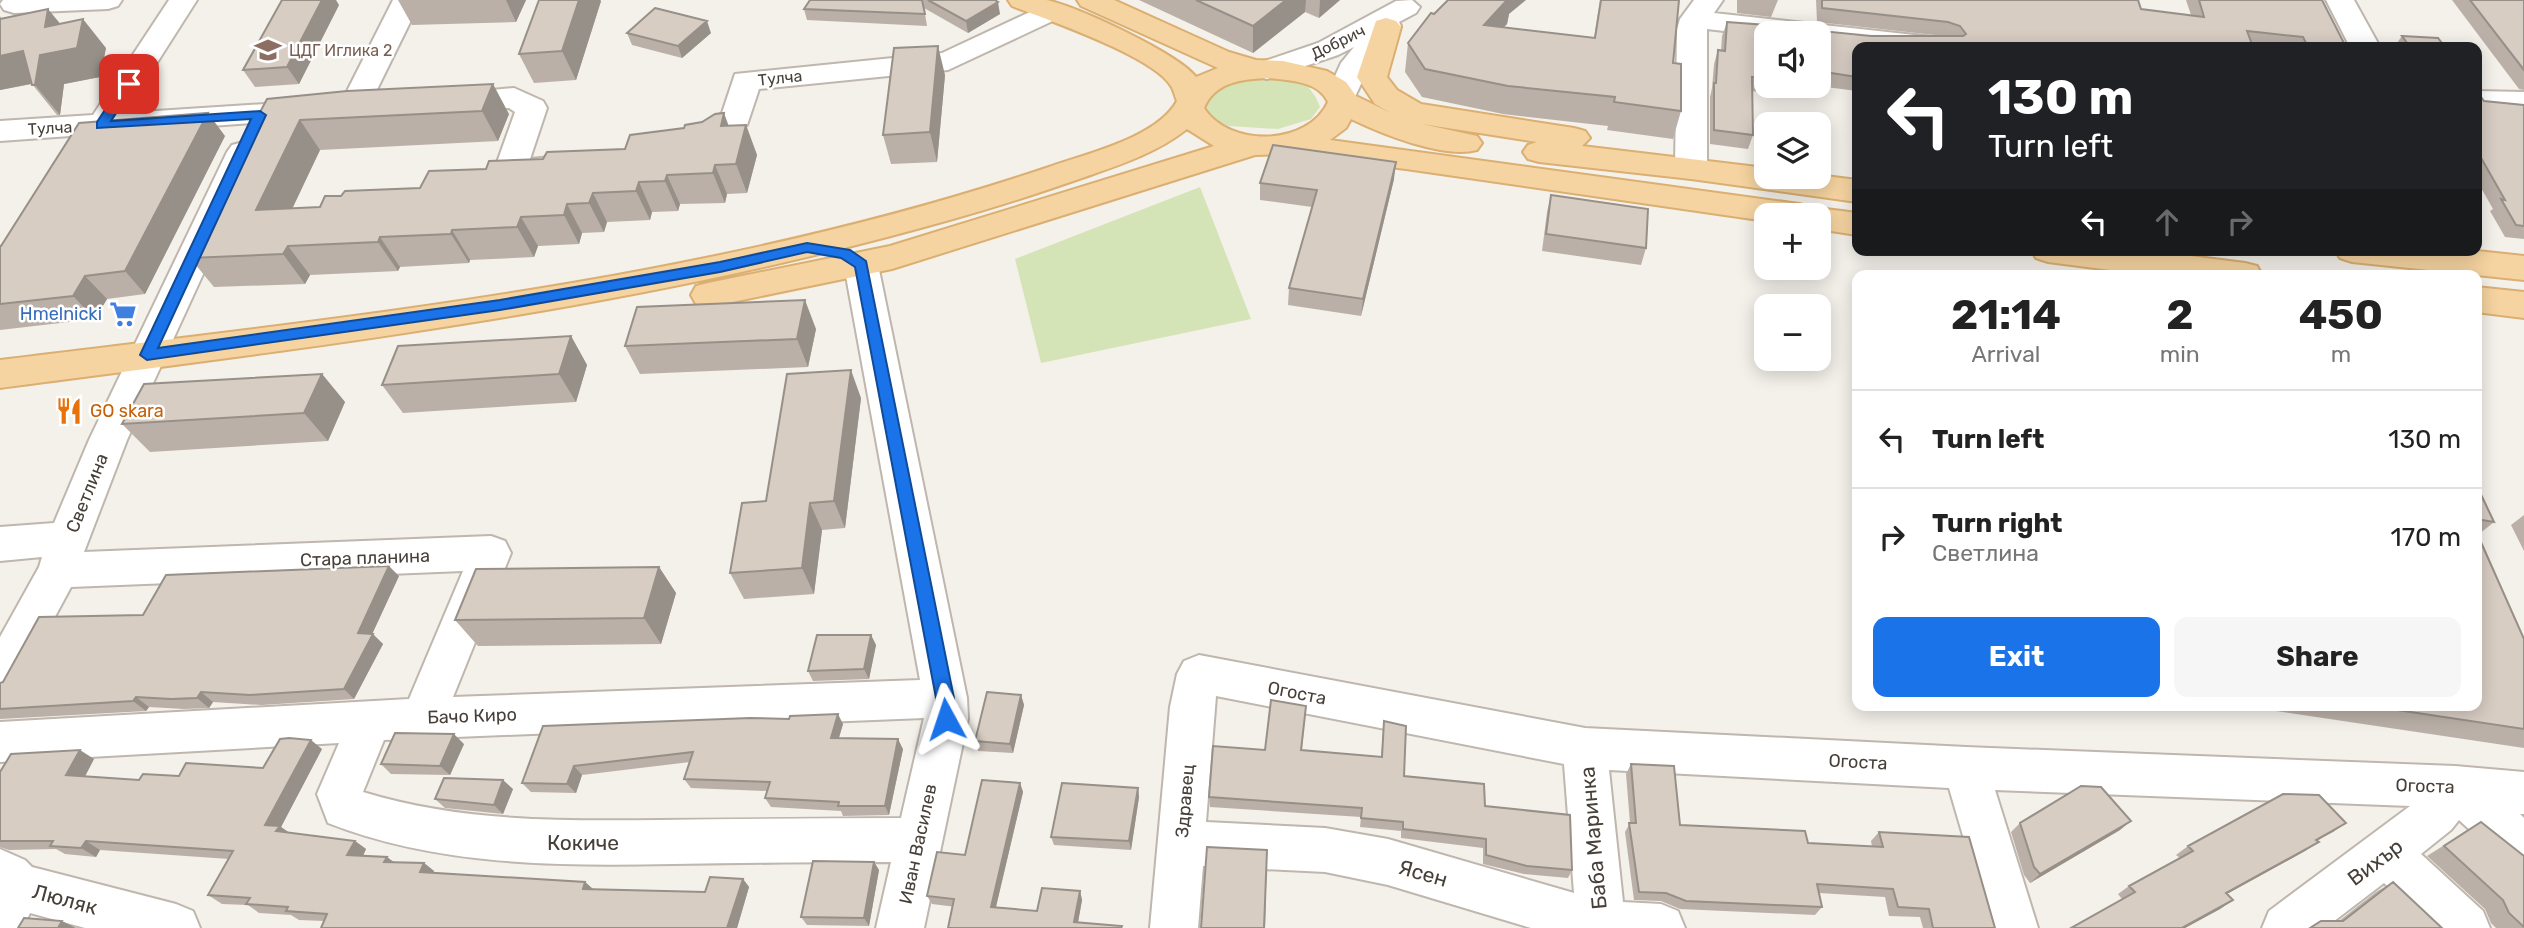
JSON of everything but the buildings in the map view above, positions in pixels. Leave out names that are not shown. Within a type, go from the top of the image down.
[{"type":"main road","points":[[1091,0],[1219,58],[1261,70],[1319,78],[1329,83],[1342,99],[1373,119],[1402,129],[1458,142],[1691,168],[1852,190]]},
{"type":"main road","points":[[1035,6],[1143,52],[1164,64],[1183,79],[1197,125],[1208,133],[1235,142],[1406,159],[1754,209]]},
{"type":"main road","points":[[1402,11],[1372,77],[1377,88],[1398,106],[1432,117],[1568,137],[1691,168]]},
{"type":"main road","points":[[0,400],[141,368],[720,267],[807,248],[968,204],[1081,169],[1136,148],[1156,136],[1190,104],[1199,90],[1211,82],[1236,72],[1261,70]]},
{"type":"main road","points":[[0,374],[141,368],[632,308],[861,265],[1266,145],[1305,140],[1335,123],[1342,99]]},
{"type":"main road","points":[[861,265],[888,243],[968,204]]},
{"type":"main road","points":[[1831,220],[1852,222]]},
{"type":"main road","points":[[807,248],[845,254],[861,265]]},
{"type":"main road","points":[[2137,256],[2217,270]]},
{"type":"main road","points":[[2462,256],[2480,257],[2524,268]]},
{"type":"main road","points":[[2482,300],[2524,304]]},
{"type":"street","points":[[13,4],[108,0]]},
{"type":"street","points":[[102,125],[183,0]]},
{"type":"street","name":"Тулча","points":[[0,131],[367,108],[407,0]]},
{"type":"street","points":[[2340,0],[2362,42]]},
{"type":"street","name":"Тулча","points":[[650,149],[702,142],[736,118],[746,81],[948,61],[1035,6]]},
{"type":"street","points":[[1691,168],[1701,9],[1910,42]]},
{"type":"street","name":"Добрич","points":[[1261,70],[1328,49],[1402,11]]},
{"type":"street","name":"Добрич","points":[[1342,99],[1356,62],[1402,11]]},
{"type":"street","points":[[420,104],[514,98],[532,108],[510,171],[578,165]]},
{"type":"street","points":[[2482,101],[2524,102]]},
{"type":"street","name":"Светлина","points":[[0,678],[64,554],[141,368],[260,115]]},
{"type":"street","name":"Иван Василев","points":[[861,265],[945,698],[946,719],[900,928]]},
{"type":"street","points":[[0,544],[64,554]]},
{"type":"street","name":"Стара планина","points":[[64,554],[491,553],[422,718]]},
{"type":"street","name":"Огоста","points":[[1199,674],[1584,748],[1966,768],[2455,787],[2524,793]]},
{"type":"street","name":"Здравец","points":[[1174,928],[1192,707],[1199,674]]},
{"type":"street","name":"Бачо Киро","points":[[0,742],[422,718],[945,698]]},
{"type":"street","name":"Кокиче","points":[[370,721],[340,794],[344,808],[374,819],[479,839],[572,842],[919,840]]},
{"type":"street","name":"Баба Маринка","points":[[1584,748],[1601,926]]},
{"type":"street","points":[[1966,768],[2014,928]]},
{"type":"street","points":[[2455,787],[2524,848]]},
{"type":"street","name":"Вихър","points":[[2299,925],[2435,815],[2455,787]]},
{"type":"street","name":"Ясен","points":[[1181,843],[1325,850],[1388,862],[1601,926],[1661,928]]},
{"type":"street","points":[[2387,854],[2466,928]]},
{"type":"street","name":"Люляк","points":[[6,894],[176,928]]},
{"type":"green space","points":[[1259,76],[1289,79],[1303,84],[1315,96],[1320,107],[1311,119],[1278,129],[1230,126],[1213,122],[1202,111],[1207,95],[1230,81]]},
{"type":"green space","points":[[1200,187],[1251,319],[1041,363],[1015,259]]},
{"type":"place","name":"ЦДГ Иглика 2","points":[[268,50]]},
{"type":"place","name":"Hmelnicki","points":[[123,314]]},
{"type":"place","name":"GO skara","points":[[69,411]]},
{"type":"route","points":[[129,84],[102,125],[260,115],[147,355],[500,305],[720,267],[807,248],[845,254],[861,265],[945,698],[946,719]]}]
